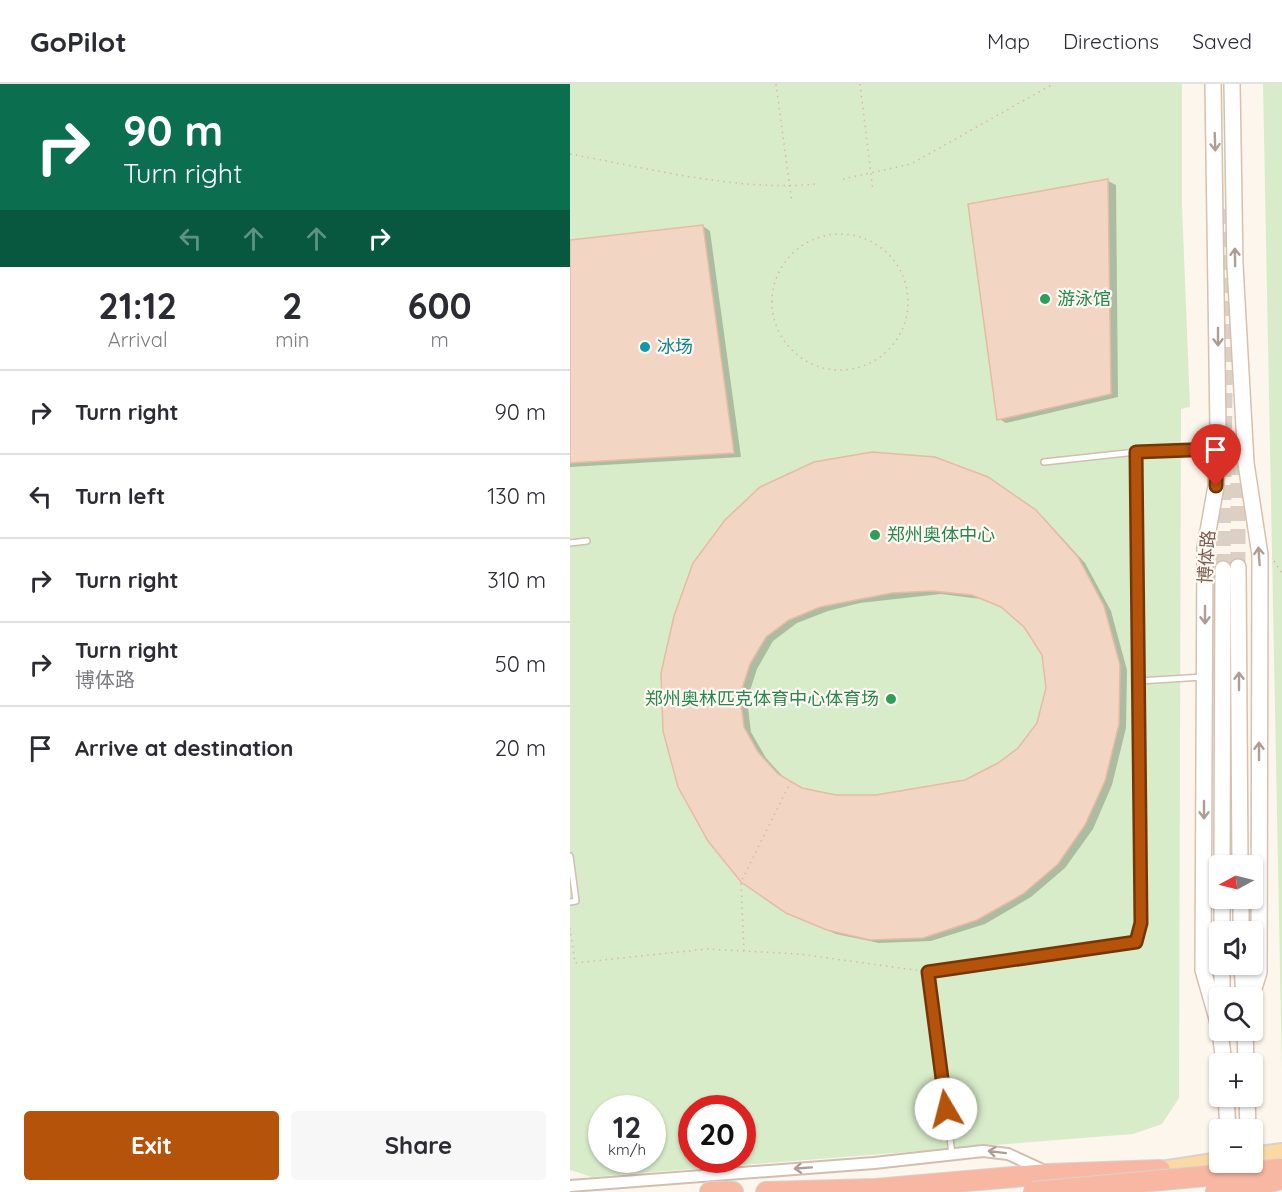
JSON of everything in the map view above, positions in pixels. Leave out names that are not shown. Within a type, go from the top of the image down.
[{"type":"highway","points":[[1033,1192],[1146,1179],[1282,1169]]},
{"type":"highway","points":[[766,1192],[926,1185],[1054,1183],[1160,1170]]},
{"type":"highway","points":[[1236,1190],[1282,1180]]},
{"type":"highway","points":[[710,1192],[733,1192]]},
{"type":"main road","points":[[1263,1155],[1282,1152]]},
{"type":"main road","points":[[1160,1170],[1209,1163]]},
{"type":"street","name":"博体路","points":[[1209,991],[1203,970],[1204,677],[1205,548],[1216,486],[1217,449],[1213,84]]},
{"type":"street","points":[[1232,84],[1236,265],[1246,463],[1260,555],[1259,972],[1254,987]]},
{"type":"street","points":[[1222,855],[1231,568],[1240,855]]},
{"type":"street","points":[[570,1186],[874,1163],[983,1151],[1008,1154],[1054,1183]]},
{"type":"street","points":[[1232,1173],[1236,1190]]},
{"type":"street","points":[[1236,1190],[1244,1173]]},
{"type":"lane","points":[[1044,462],[1136,452],[1217,449]]},
{"type":"lane","points":[[952,1154],[928,972],[1136,942],[1141,923],[1136,452]]},
{"type":"lane","points":[[570,543],[587,541]]},
{"type":"lane","points":[[1138,681],[1204,677]]},
{"type":"lane","points":[[570,856],[576,901],[570,902]]},
{"type":"path","points":[[776,84],[792,203]]},
{"type":"path","points":[[860,84],[873,191]]},
{"type":"path","points":[[843,179],[911,164],[1053,84]]},
{"type":"path","points":[[570,154],[660,171],[789,186],[816,184]]},
{"type":"path","points":[[847,234],[868,240],[887,252],[900,270],[907,291],[907,303],[899,336],[884,353],[865,365],[843,370],[820,367],[800,357],[784,341],[774,321],[771,298],[776,276],[788,257],[804,243],[825,235],[847,234]]},
{"type":"path","points":[[744,951],[741,882],[791,781]]},
{"type":"path","points":[[570,928],[576,963],[707,949],[799,954],[928,972]]},
{"type":"green space","name":"郑州奥体中心","points":[[570,84],[1182,84],[1182,205],[1190,407],[1181,409],[1179,1098],[1162,1124],[1133,1134],[756,1164],[756,1095],[678,1095],[678,1170],[666,1171],[666,1095],[588,1095],[588,1173],[642,1173],[592,1177],[570,1170]]},
{"type":"green space","points":[[1263,84],[1282,84],[1282,1074]]},
{"type":"building","name":"游泳馆","points":[[1108,179],[1111,394],[997,420],[968,204]]},
{"type":"building","name":"冰场","points":[[703,225],[734,453],[570,463],[570,240]]},
{"type":"building","name":"郑州奥林匹克体育中心体育场","points":[[872,452],[935,457],[988,477],[1036,510],[1078,557],[1104,606],[1120,665],[1119,724],[1105,781],[1085,825],[1058,864],[1023,894],[977,920],[923,938],[870,940],[827,930],[786,913],[741,882],[708,841],[678,787],[663,731],[661,673],[674,616],[693,563],[725,520],[760,487],[814,462]],"holes":[[[932,591],[972,595],[1001,607],[1024,627],[1042,655],[1046,688],[1037,723],[1018,748],[998,763],[965,780],[876,795],[836,795],[802,788],[778,774],[758,752],[744,727],[740,695],[750,664],[766,637],[789,620],[820,607],[892,593]]]},
{"type":"tunnel","points":[[1223,569],[1227,207]]},
{"type":"tunnel","points":[[1238,438],[1238,567]]},
{"type":"place","name":"游泳馆","points":[[1045,299]]},
{"type":"place","name":"冰场","points":[[645,347]]},
{"type":"place","name":"郑州奥体中心","points":[[875,535]]},
{"type":"place","name":"郑州奥林匹克体育中心体育场","points":[[891,699]]},
{"type":"route","points":[[946,1109],[928,972],[1136,942],[1141,923],[1136,452],[1217,449],[1216,486]]}]
